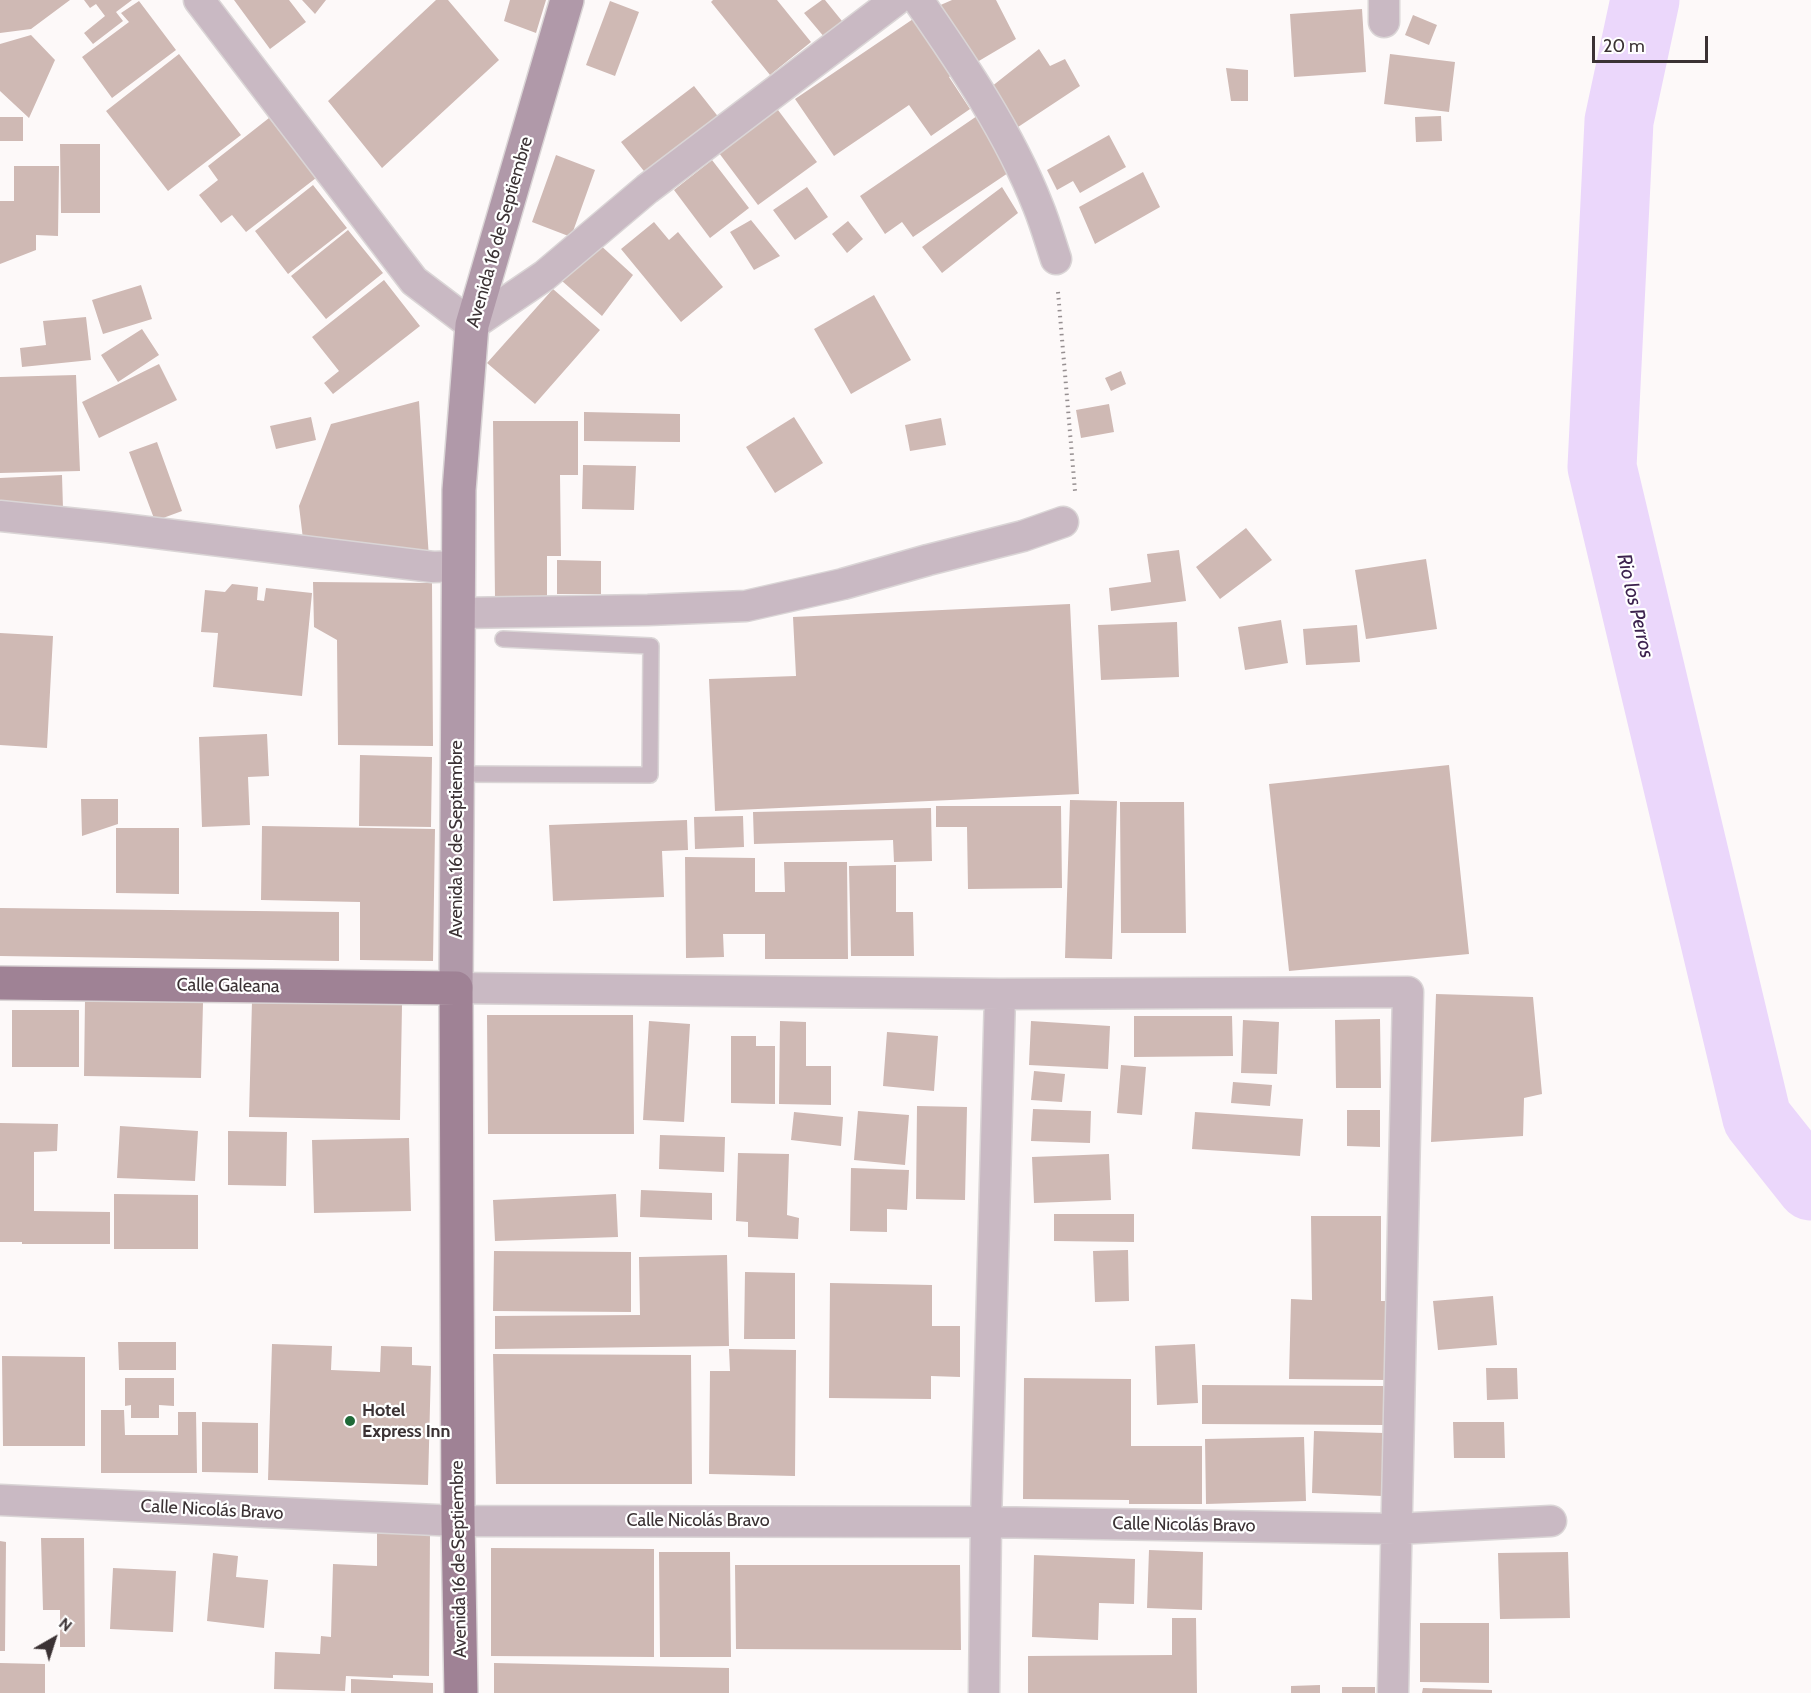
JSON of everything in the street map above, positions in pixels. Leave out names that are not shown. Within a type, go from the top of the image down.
[{"type":"main road","name":"Calle Galeana","points":[[0,983],[456,988]]},
{"type":"main road","name":"Avenida 16 de Septiembre","points":[[456,988],[461,1693]]},
{"type":"street","points":[[199,0],[414,281],[472,325],[544,276],[647,189],[896,0]]},
{"type":"street","name":"Avenida 16 de Septiembre","points":[[456,988],[459,490],[472,325],[567,0]]},
{"type":"street","points":[[918,0],[973,80],[1014,155],[1039,206],[1056,259]]},
{"type":"street","points":[[0,516],[433,567],[458,566]]},
{"type":"street","points":[[458,613],[746,606],[843,584],[1023,536],[1063,522]]},
{"type":"street","points":[[456,988],[1000,994],[1408,992],[1393,1693]]},
{"type":"street","points":[[984,1693],[986,1522],[1000,994]]},
{"type":"street","name":"Calle Nicolás Bravo","points":[[0,1500],[458,1521],[986,1522],[1396,1529],[1551,1521]]},
{"type":"lane","points":[[458,774],[650,775],[651,646],[502,639]]},
{"type":"path","points":[[1056,259],[1076,500],[1063,522]]},
{"type":"building","points":[[0,0],[70,0],[31,29],[0,33]]},
{"type":"building","points":[[84,0],[132,0],[116,12],[123,21],[93,44],[84,33],[105,16],[96,4],[90,8]]},
{"type":"building","points":[[234,0],[289,0],[306,22],[270,49]]},
{"type":"building","points":[[302,0],[326,0],[315,14]]},
{"type":"building","points":[[436,0],[448,0],[499,60],[382,168],[328,101]]},
{"type":"building","points":[[510,0],[546,0],[536,33],[504,21]]},
{"type":"building","points":[[713,0],[777,0],[811,42],[770,75],[711,2]]},
{"type":"building","points":[[825,0],[842,21],[825,38],[804,13]]},
{"type":"building","points":[[952,0],[996,0],[1016,39],[967,68],[936,7]]},
{"type":"building","points":[[139,1],[176,50],[112,98],[82,57],[129,22],[121,13]]},
{"type":"building","points":[[610,1],[639,12],[615,76],[586,65]]},
{"type":"building","points":[[1362,9],[1366,72],[1294,77],[1290,14]]},
{"type":"building","points":[[919,15],[957,72],[949,77],[970,109],[931,136],[909,105],[834,156],[795,99]]},
{"type":"building","points":[[1413,15],[1437,25],[1429,45],[1405,35]]},
{"type":"building","points":[[31,35],[55,60],[29,118],[0,91],[0,44]]},
{"type":"building","points":[[1039,49],[1050,66],[1065,59],[1080,86],[1012,131],[991,87]]},
{"type":"building","points":[[179,54],[241,135],[168,191],[106,111]]},
{"type":"building","points":[[1390,54],[1455,62],[1449,112],[1384,104]]},
{"type":"building","points":[[1226,68],[1248,70],[1248,101],[1231,101]]},
{"type":"building","points":[[694,86],[720,119],[647,175],[621,142]]},
{"type":"building","points":[[775,106],[817,162],[758,205],[716,149]]},
{"type":"building","points":[[977,116],[1014,169],[913,237],[902,222],[885,234],[860,196]]},
{"type":"building","points":[[1441,116],[1442,141],[1416,142],[1415,117]]},
{"type":"building","points":[[0,117],[23,117],[23,141],[0,141]]},
{"type":"building","points":[[269,118],[316,178],[246,232],[232,215],[221,223],[199,195],[218,180],[208,166]]},
{"type":"building","points":[[1109,135],[1126,167],[1080,193],[1073,181],[1057,190],[1047,170]]},
{"type":"building","points":[[60,144],[100,144],[100,213],[61,213]]},
{"type":"building","points":[[556,155],[595,170],[571,237],[532,222]]},
{"type":"building","points":[[712,160],[749,208],[710,238],[674,190]]},
{"type":"building","points":[[14,166],[59,166],[58,236],[36,235],[36,250],[0,264],[0,201],[14,201]]},
{"type":"building","points":[[1143,172],[1160,207],[1095,244],[1079,207]]},
{"type":"building","points":[[313,185],[347,228],[288,274],[255,231]]},
{"type":"building","points":[[807,187],[828,217],[795,240],[773,210]]},
{"type":"building","points":[[1002,187],[1018,213],[942,273],[922,247]]},
{"type":"building","points":[[751,220],[780,256],[754,270],[730,232]]},
{"type":"building","points":[[848,221],[863,239],[847,253],[832,234]]},
{"type":"building","points":[[654,222],[669,240],[678,232],[723,287],[681,322],[621,249]]},
{"type":"building","points":[[348,230],[383,273],[326,319],[291,276]]},
{"type":"building","points":[[598,243],[633,275],[602,316],[562,281]]},
{"type":"building","points":[[384,280],[420,326],[333,394],[324,383],[339,371],[312,337]]},
{"type":"building","points":[[141,285],[152,319],[103,334],[92,300]]},
{"type":"building","points":[[553,289],[600,330],[535,404],[487,363]]},
{"type":"building","points":[[874,295],[911,360],[851,394],[814,329]]},
{"type":"building","points":[[86,317],[91,360],[22,367],[20,348],[46,345],[43,321]]},
{"type":"building","points":[[142,329],[159,355],[118,382],[101,355]]},
{"type":"building","points":[[159,364],[177,400],[99,438],[82,402]]},
{"type":"building","points":[[1121,371],[1126,384],[1111,391],[1105,378]]},
{"type":"building","points":[[76,375],[80,471],[0,473],[0,377]]},
{"type":"building","points":[[419,401],[429,559],[303,539],[299,506],[331,424]]},
{"type":"building","points":[[1109,404],[1114,432],[1081,438],[1076,410]]},
{"type":"building","points":[[584,412],[680,414],[680,442],[584,441]]},
{"type":"building","points":[[311,417],[316,440],[276,449],[270,426]]},
{"type":"building","points":[[794,417],[823,463],[775,493],[746,447]]},
{"type":"building","points":[[941,418],[946,445],[910,451],[905,425]]},
{"type":"building","points":[[493,421],[578,421],[578,475],[560,475],[561,556],[547,556],[547,598],[495,598]]},
{"type":"building","points":[[157,442],[182,511],[155,521],[129,452]]},
{"type":"building","points":[[583,465],[636,466],[634,510],[582,509]]},
{"type":"building","points":[[62,475],[63,509],[0,509],[0,478]]},
{"type":"building","points":[[1246,528],[1272,560],[1220,599],[1196,567]]},
{"type":"building","points":[[1179,550],[1186,601],[1111,611],[1109,588],[1151,582],[1147,554]]},
{"type":"building","points":[[1426,559],[1437,629],[1366,639],[1355,570]]},
{"type":"building","points":[[557,560],[601,561],[601,594],[557,594]]},
{"type":"building","points":[[313,582],[432,583],[433,746],[338,745],[337,640],[314,627]]},
{"type":"building","points":[[232,584],[258,587],[257,600],[264,601],[266,588],[312,593],[302,696],[213,687],[218,633],[201,632],[205,590],[225,592]]},
{"type":"building","points":[[1070,604],[1079,794],[715,811],[709,679],[796,676],[793,617]]},
{"type":"building","points":[[1281,620],[1288,663],[1245,670],[1238,627]]},
{"type":"building","points":[[1177,622],[1179,677],[1101,680],[1098,625]]},
{"type":"building","points":[[1357,625],[1360,662],[1306,665],[1303,629]]},
{"type":"building","points":[[0,633],[53,636],[47,748],[0,745]]},
{"type":"building","points":[[267,734],[269,776],[248,777],[250,825],[202,827],[199,737]]},
{"type":"building","points":[[360,755],[432,757],[431,827],[359,826]]},
{"type":"building","points":[[1449,765],[1469,954],[1289,971],[1269,784]]},
{"type":"building","points":[[81,799],[118,799],[118,824],[82,836]]},
{"type":"building","points":[[1070,800],[1117,801],[1112,959],[1065,958]]},
{"type":"building","points":[[1120,802],[1184,802],[1186,933],[1121,933]]},
{"type":"building","points":[[936,806],[1061,806],[1062,888],[968,889],[967,827],[936,827]]},
{"type":"building","points":[[931,808],[932,861],[894,862],[893,840],[754,844],[753,812]]},
{"type":"building","points":[[743,816],[744,847],[695,849],[694,817]]},
{"type":"building","points":[[687,820],[688,850],[662,851],[664,897],[553,901],[549,825]]},
{"type":"building","points":[[262,826],[435,829],[433,961],[360,960],[360,902],[261,900]]},
{"type":"building","points":[[116,828],[179,828],[179,894],[116,893]]},
{"type":"building","points":[[685,857],[755,858],[755,892],[785,892],[784,862],[847,862],[848,959],[765,959],[765,934],[723,934],[724,957],[686,958]]},
{"type":"building","points":[[896,865],[896,912],[913,912],[914,956],[851,956],[849,866]]},
{"type":"building","points":[[0,908],[339,912],[339,961],[0,956]]},
{"type":"building","points":[[1436,994],[1533,997],[1542,1094],[1524,1098],[1523,1136],[1431,1142]]},
{"type":"building","points":[[85,1000],[203,1003],[201,1078],[84,1076]]},
{"type":"building","points":[[252,1001],[402,1005],[400,1120],[249,1117]]},
{"type":"building","points":[[12,1010],[79,1010],[79,1067],[12,1067]]},
{"type":"building","points":[[487,1015],[633,1015],[634,1134],[488,1134]]},
{"type":"building","points":[[1134,1016],[1232,1016],[1233,1056],[1134,1057]]},
{"type":"building","points":[[1380,1019],[1381,1088],[1336,1088],[1335,1020]]},
{"type":"building","points":[[1243,1020],[1279,1022],[1277,1074],[1241,1073]]},
{"type":"building","points":[[649,1021],[690,1024],[684,1122],[643,1120]]},
{"type":"building","points":[[780,1021],[806,1022],[806,1066],[831,1066],[831,1105],[779,1104]]},
{"type":"building","points":[[1031,1021],[1110,1026],[1108,1069],[1029,1065]]},
{"type":"building","points":[[887,1032],[938,1036],[934,1091],[883,1086]]},
{"type":"building","points":[[731,1036],[756,1036],[756,1046],[775,1046],[775,1104],[731,1103]]},
{"type":"building","points":[[1121,1065],[1146,1067],[1142,1115],[1117,1113]]},
{"type":"building","points":[[1034,1071],[1065,1074],[1062,1102],[1031,1100]]},
{"type":"building","points":[[1233,1082],[1272,1085],[1270,1106],[1231,1103]]},
{"type":"building","points":[[917,1106],[967,1107],[965,1200],[916,1199]]},
{"type":"building","points":[[1033,1109],[1091,1111],[1090,1143],[1031,1141]]},
{"type":"building","points":[[1347,1110],[1380,1110],[1380,1147],[1347,1146]]},
{"type":"building","points":[[858,1111],[909,1115],[905,1165],[854,1160]]},
{"type":"building","points":[[794,1112],[843,1117],[841,1146],[791,1140]]},
{"type":"building","points":[[1195,1112],[1303,1119],[1300,1156],[1192,1149]]},
{"type":"building","points":[[0,1123],[58,1124],[57,1151],[34,1152],[34,1211],[110,1212],[110,1244],[0,1242]]},
{"type":"building","points":[[120,1126],[198,1131],[195,1181],[117,1178]]},
{"type":"building","points":[[228,1131],[287,1132],[286,1186],[228,1185]]},
{"type":"building","points":[[660,1135],[725,1137],[724,1172],[659,1169]]},
{"type":"building","points":[[409,1138],[411,1211],[314,1213],[312,1140]]},
{"type":"building","points":[[738,1153],[789,1154],[787,1215],[799,1218],[798,1239],[748,1237],[748,1222],[736,1221]]},
{"type":"building","points":[[1109,1154],[1111,1200],[1034,1203],[1032,1157]]},
{"type":"building","points":[[851,1168],[909,1170],[907,1210],[887,1209],[887,1232],[850,1231]]},
{"type":"building","points":[[641,1190],[712,1193],[712,1220],[640,1217]]},
{"type":"building","points":[[114,1194],[198,1195],[198,1249],[114,1249]]},
{"type":"building","points":[[616,1194],[618,1237],[495,1241],[493,1200]]},
{"type":"building","points":[[1054,1214],[1134,1214],[1134,1242],[1054,1241]]},
{"type":"building","points":[[1311,1216],[1381,1216],[1381,1301],[1388,1301],[1387,1380],[1289,1379],[1291,1299],[1312,1300]]},
{"type":"building","points":[[1128,1250],[1129,1301],[1095,1302],[1093,1251]]},
{"type":"building","points":[[494,1251],[631,1252],[631,1312],[493,1311]]},
{"type":"building","points":[[727,1255],[729,1346],[495,1349],[495,1316],[640,1315],[639,1257]]},
{"type":"building","points":[[745,1272],[795,1273],[795,1339],[744,1339]]},
{"type":"building","points":[[830,1283],[932,1285],[932,1326],[960,1326],[960,1377],[931,1376],[931,1399],[829,1398]]},
{"type":"building","points":[[1493,1296],[1497,1345],[1438,1350],[1433,1301]]},
{"type":"building","points":[[118,1342],[176,1342],[176,1370],[119,1370]]},
{"type":"building","points":[[272,1344],[332,1346],[331,1370],[380,1372],[381,1346],[412,1347],[412,1365],[431,1366],[428,1485],[268,1480]]},
{"type":"building","points":[[1195,1344],[1198,1403],[1157,1405],[1155,1346]]},
{"type":"building","points":[[729,1349],[796,1350],[795,1476],[709,1474],[710,1371],[730,1371]]},
{"type":"building","points":[[493,1354],[691,1355],[692,1484],[496,1484]]},
{"type":"building","points":[[2,1356],[85,1357],[85,1446],[3,1446]]},
{"type":"building","points":[[1486,1368],[1517,1368],[1518,1399],[1487,1400]]},
{"type":"building","points":[[125,1378],[174,1378],[174,1406],[159,1405],[159,1418],[131,1418],[131,1405],[125,1406]]},
{"type":"building","points":[[1024,1378],[1131,1379],[1131,1446],[1202,1446],[1202,1504],[1129,1504],[1129,1500],[1023,1499]]},
{"type":"building","points":[[1202,1385],[1384,1386],[1384,1425],[1202,1424]]},
{"type":"building","points":[[101,1410],[124,1410],[125,1435],[178,1435],[178,1412],[196,1412],[197,1473],[101,1473]]},
{"type":"building","points":[[202,1422],[258,1423],[258,1473],[202,1472]]},
{"type":"building","points":[[1453,1422],[1504,1422],[1505,1458],[1454,1458]]},
{"type":"building","points":[[1314,1431],[1384,1433],[1382,1496],[1312,1493]]},
{"type":"building","points":[[1304,1437],[1306,1501],[1206,1504],[1205,1439]]},
{"type":"building","points":[[377,1533],[430,1533],[429,1676],[393,1675],[393,1678],[346,1676],[345,1691],[274,1689],[275,1652],[320,1654],[321,1636],[331,1637],[333,1564],[377,1566]]},
{"type":"building","points":[[41,1538],[84,1538],[85,1647],[60,1647],[60,1610],[43,1610]]},
{"type":"building","points":[[0,1541],[6,1542],[5,1651],[0,1651]]},
{"type":"building","points":[[491,1548],[654,1549],[654,1657],[491,1656]]},
{"type":"building","points":[[1149,1550],[1203,1552],[1202,1610],[1147,1608]]},
{"type":"building","points":[[659,1552],[730,1552],[731,1657],[660,1657]]},
{"type":"building","points":[[1568,1552],[1570,1618],[1500,1619],[1498,1553]]},
{"type":"building","points":[[213,1553],[238,1556],[236,1577],[268,1580],[264,1628],[207,1621]]},
{"type":"building","points":[[1034,1555],[1135,1559],[1134,1604],[1099,1603],[1098,1640],[1032,1637]]},
{"type":"building","points":[[735,1565],[960,1565],[961,1650],[736,1649]]},
{"type":"building","points":[[113,1568],[176,1571],[173,1632],[110,1629]]},
{"type":"building","points":[[1172,1618],[1196,1618],[1197,1693],[1028,1693],[1028,1656],[1172,1655]]},
{"type":"building","points":[[1420,1623],[1489,1623],[1489,1683],[1420,1682]]},
{"type":"building","points":[[0,1663],[45,1664],[45,1693],[0,1693]]},
{"type":"building","points":[[494,1663],[729,1668],[729,1693],[494,1693]]},
{"type":"building","points":[[351,1679],[433,1683],[433,1693],[351,1693]]},
{"type":"building","points":[[1320,1685],[1320,1693],[1291,1693],[1291,1686]]},
{"type":"building","points":[[1342,1687],[1375,1687],[1375,1693],[1342,1693]]},
{"type":"building","points":[[1423,1688],[1492,1690],[1492,1693],[1422,1693]]},
{"type":"waterway","name":"Rio los Perros","points":[[1645,0],[1619,121],[1602,467],[1757,1118],[1811,1186]]},
{"type":"place","name":"Hotel Express Inn","points":[[350,1421]]}]
